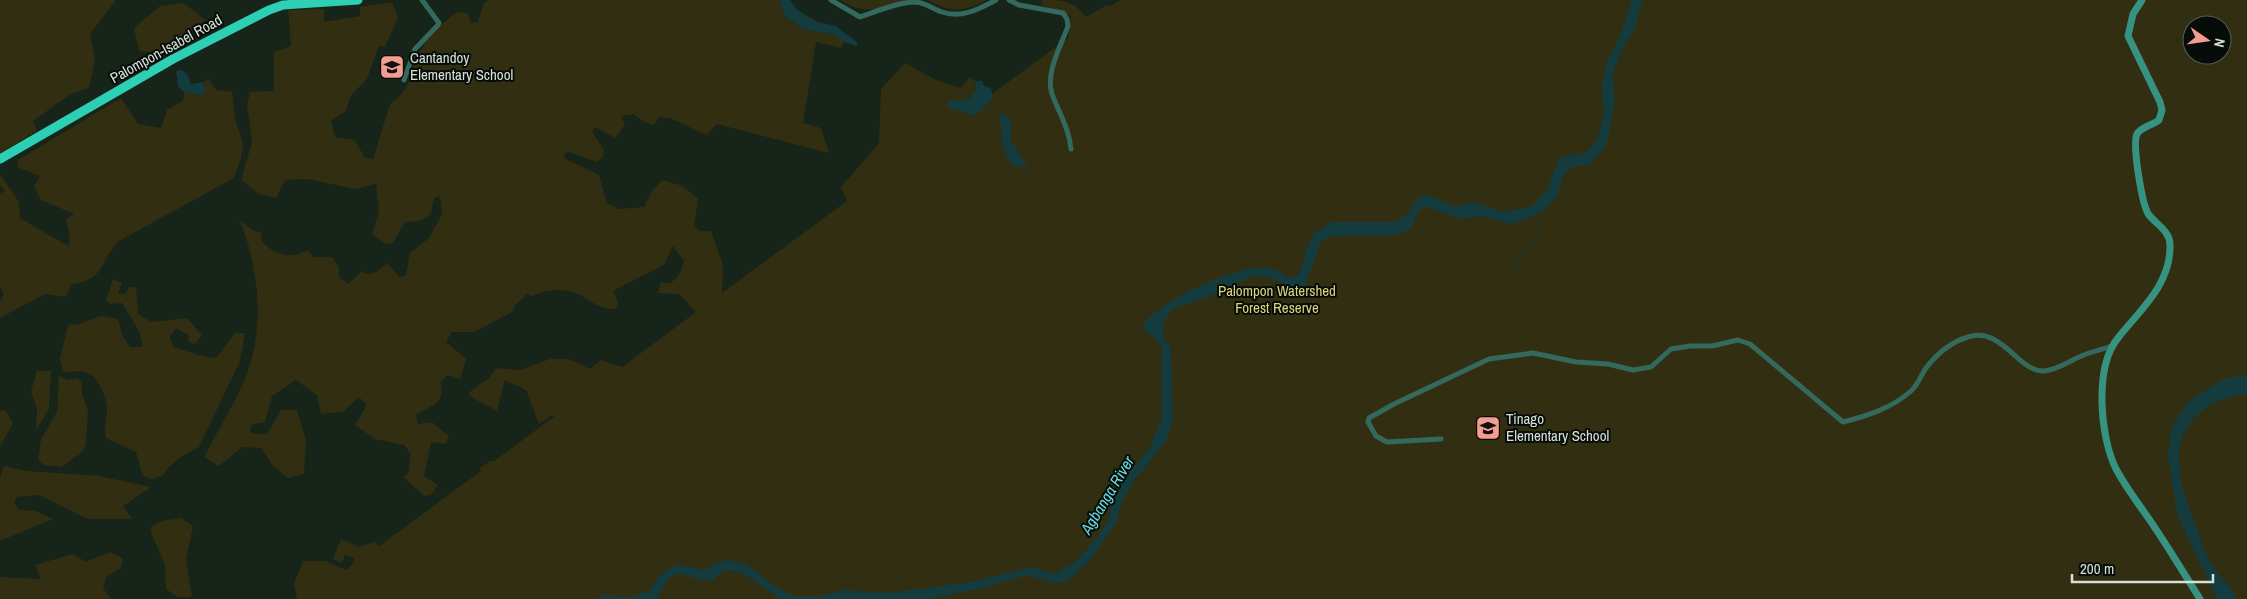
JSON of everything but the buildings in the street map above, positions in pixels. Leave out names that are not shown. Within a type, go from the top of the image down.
[{"type":"highway","name":"Palompon-Isabel Road","points":[[0,159],[173,59],[283,2],[358,0]]},
{"type":"main road","points":[[2142,0],[2133,14],[2128,36],[2160,102],[2162,110],[2159,120],[2140,130],[2137,134],[2136,151],[2146,211],[2167,233],[2171,247],[2165,275],[2159,289],[2112,346],[2105,366],[2102,413],[2106,439],[2116,468],[2200,599]]},
{"type":"street","points":[[404,80],[415,49],[438,26],[422,0]]},
{"type":"street","points":[[831,0],[860,17],[916,2],[952,15],[967,14],[996,0]]},
{"type":"street","points":[[1009,0],[1019,5],[1063,13],[1067,19],[1068,26],[1050,82],[1051,92],[1070,135],[1071,149]]},
{"type":"street","points":[[1441,439],[1387,442],[1376,436],[1368,422],[1369,418],[1394,404],[1489,359],[1533,353],[1576,362],[1608,364],[1633,370],[1651,367],[1671,349],[1690,346],[1712,346],[1738,340],[1750,344],[1843,422],[1868,416],[1896,402],[1913,389],[1926,368],[1944,349],[1966,337],[1982,334],[1994,339],[2029,366],[2043,371],[2057,368],[2080,356],[2112,346]]},
{"type":"green space","points":[[0,0],[116,0],[90,34],[95,59],[89,88],[69,95],[33,121],[37,131],[0,153]]},
{"type":"green space","name":"Palompon Watershed Forest Reserve","points":[[489,0],[780,0],[784,15],[803,29],[835,35],[844,42],[841,48],[816,42],[803,123],[821,128],[829,153],[717,124],[706,135],[670,118],[660,117],[654,125],[644,122],[633,114],[621,116],[625,125],[615,138],[595,127],[592,132],[604,150],[603,157],[597,162],[566,151],[564,158],[599,175],[607,203],[619,209],[644,207],[652,191],[662,180],[683,186],[698,199],[694,226],[700,231],[711,231],[723,265],[722,293],[847,201],[841,187],[879,143],[881,89],[905,63],[936,80],[961,88],[970,77],[975,81],[976,89],[969,100],[949,100],[966,113],[1068,38],[1071,16],[1041,5],[1042,0],[1067,2],[1076,7],[1086,17],[1120,0],[2247,0],[2247,599],[297,599],[294,583],[303,561],[326,561],[346,570],[352,565],[354,558],[345,555],[342,563],[333,559],[341,539],[359,547],[374,542],[379,546],[481,471],[480,468],[490,461],[494,461],[555,416],[552,415],[539,424],[526,390],[505,380],[497,411],[468,393],[489,378],[496,368],[519,370],[550,359],[569,359],[590,369],[601,360],[622,367],[696,312],[679,294],[658,293],[661,282],[671,283],[679,275],[684,261],[673,246],[664,265],[613,291],[618,302],[616,309],[601,307],[572,292],[552,290],[533,296],[527,294],[515,305],[512,312],[474,332],[452,332],[446,342],[466,359],[460,379],[448,375],[440,382],[441,395],[436,403],[416,415],[418,424],[432,422],[449,436],[446,444],[431,442],[424,476],[438,485],[431,495],[424,496],[403,477],[408,474],[411,454],[404,445],[375,439],[355,425],[367,405],[359,397],[343,412],[321,414],[317,395],[296,380],[272,396],[265,422],[252,424],[250,433],[267,434],[281,410],[297,410],[306,441],[304,474],[288,478],[273,466],[261,448],[242,447],[219,466],[204,457],[245,379],[255,340],[257,299],[255,278],[252,258],[239,219],[251,229],[261,233],[261,241],[277,253],[295,255],[308,250],[313,257],[332,257],[339,268],[339,278],[348,284],[362,271],[369,274],[373,273],[387,263],[399,277],[406,275],[410,253],[429,238],[442,214],[440,196],[434,198],[431,214],[420,221],[405,222],[393,243],[386,244],[372,234],[379,211],[376,184],[355,189],[307,179],[285,180],[276,198],[259,194],[241,180],[252,142],[247,106],[250,92],[274,91],[274,52],[291,46],[288,10],[324,9],[324,22],[360,16],[360,7],[392,2],[398,18],[385,47],[379,46],[367,79],[351,95],[346,111],[331,121],[335,137],[355,140],[365,158],[373,159],[390,104],[407,86],[418,56],[429,37],[457,12],[468,13],[471,23],[478,22],[484,3]]},
{"type":"green space","points":[[841,0],[914,0],[876,9],[868,9],[850,5]]},
{"type":"green space","points":[[927,0],[987,0],[964,9],[951,9]]},
{"type":"green space","points":[[183,3],[206,20],[161,53],[139,51],[134,28],[160,6]]},
{"type":"green space","points":[[209,79],[216,90],[232,92],[236,122],[243,143],[241,158],[234,178],[119,241],[97,274],[83,282],[72,284],[65,297],[45,294],[0,318],[0,302],[4,294],[0,287],[0,194],[5,191],[0,185],[0,174],[19,202],[20,218],[68,246],[70,238],[66,219],[74,214],[41,200],[34,187],[40,176],[17,167],[18,160],[121,98],[138,124],[161,128],[167,110],[183,101],[184,92],[203,95],[205,91],[203,82]]},
{"type":"green space","points":[[113,279],[122,283],[118,293],[126,294],[129,287],[136,287],[138,314],[151,322],[187,318],[202,335],[195,344],[189,342],[188,335],[176,328],[170,336],[173,347],[216,358],[235,333],[245,333],[240,361],[199,447],[182,456],[162,476],[151,479],[143,476],[136,452],[106,438],[107,406],[99,384],[93,376],[87,372],[63,371],[60,359],[68,324],[76,325],[101,316],[118,319],[122,335],[130,347],[143,347],[139,331],[122,303],[111,304],[106,301]]},
{"type":"green space","points":[[37,371],[51,371],[49,408],[36,431],[37,409],[31,391]]},
{"type":"green space","points":[[59,375],[67,380],[76,378],[82,381],[82,394],[88,411],[86,445],[80,454],[61,467],[44,465],[38,460],[41,439],[57,412]]},
{"type":"green space","points":[[5,410],[13,423],[0,447],[0,411]]},
{"type":"green space","points":[[4,466],[27,471],[99,476],[151,487],[123,506],[132,519],[88,519],[39,495],[17,497],[14,503],[19,510],[35,511],[53,519],[0,541],[0,478]]},
{"type":"green space","points":[[181,518],[193,526],[186,559],[192,597],[178,597],[166,589],[165,564],[151,533],[151,527],[161,521]]},
{"type":"green space","points":[[110,552],[123,558],[121,568],[106,577],[103,588],[111,599],[0,599],[0,577],[41,579],[35,565],[73,554],[86,562]]},
{"type":"water","points":[[780,0],[790,0],[797,10],[818,22],[836,26],[858,43],[856,46],[844,42],[835,35],[803,29],[784,15]]},
{"type":"water","points":[[1632,0],[1644,0],[1635,28],[1624,46],[1612,74],[1615,100],[1607,144],[1589,166],[1573,166],[1563,176],[1557,196],[1543,212],[1512,224],[1481,216],[1460,219],[1429,207],[1419,210],[1411,229],[1395,235],[1332,236],[1321,242],[1304,288],[1293,287],[1271,278],[1260,276],[1242,280],[1206,298],[1172,309],[1163,324],[1163,336],[1171,350],[1173,419],[1166,442],[1136,478],[1121,504],[1116,523],[1090,560],[1068,581],[1053,583],[1028,575],[978,589],[929,599],[780,599],[747,576],[733,570],[723,571],[712,581],[697,579],[679,573],[669,578],[656,599],[595,599],[605,595],[631,597],[650,591],[660,575],[676,565],[704,570],[716,563],[728,560],[747,565],[779,589],[794,596],[818,596],[845,590],[888,593],[971,582],[1031,567],[1055,574],[1074,563],[1095,540],[1108,521],[1113,501],[1130,471],[1149,449],[1162,418],[1162,346],[1146,331],[1143,325],[1153,315],[1183,294],[1220,277],[1238,272],[1255,268],[1272,268],[1290,278],[1298,275],[1314,234],[1331,222],[1394,222],[1408,214],[1417,198],[1429,195],[1455,207],[1474,202],[1501,212],[1531,207],[1547,190],[1559,159],[1571,154],[1577,155],[1587,152],[1597,139],[1604,116],[1602,85],[1607,60],[1619,38]]},
{"type":"water","points":[[182,70],[187,74],[191,84],[203,82],[205,91],[203,95],[184,92],[178,86],[176,71]]},
{"type":"water","points":[[975,81],[982,81],[984,86],[991,88],[993,97],[982,110],[973,115],[946,106],[949,100],[969,100],[976,89]]},
{"type":"water","points":[[999,112],[1011,118],[1010,139],[1028,168],[1012,166],[1004,152]]},
{"type":"water","points":[[2247,375],[2247,395],[2234,396],[2220,401],[2196,416],[2187,428],[2181,441],[2179,455],[2182,484],[2186,499],[2206,554],[2213,567],[2237,599],[2217,599],[2177,514],[2168,455],[2172,427],[2189,401],[2223,379]]},
{"type":"waterway","points":[[1514,271],[1522,249],[1535,240],[1538,222],[1534,215]]},
{"type":"place","name":"Cantandoy Elementary School","points":[[392,67]]},
{"type":"place","name":"Tinago Elementary School","points":[[1488,428]]},
{"type":"water label","name":"Agbanga River","points":[[1107,495]]}]
